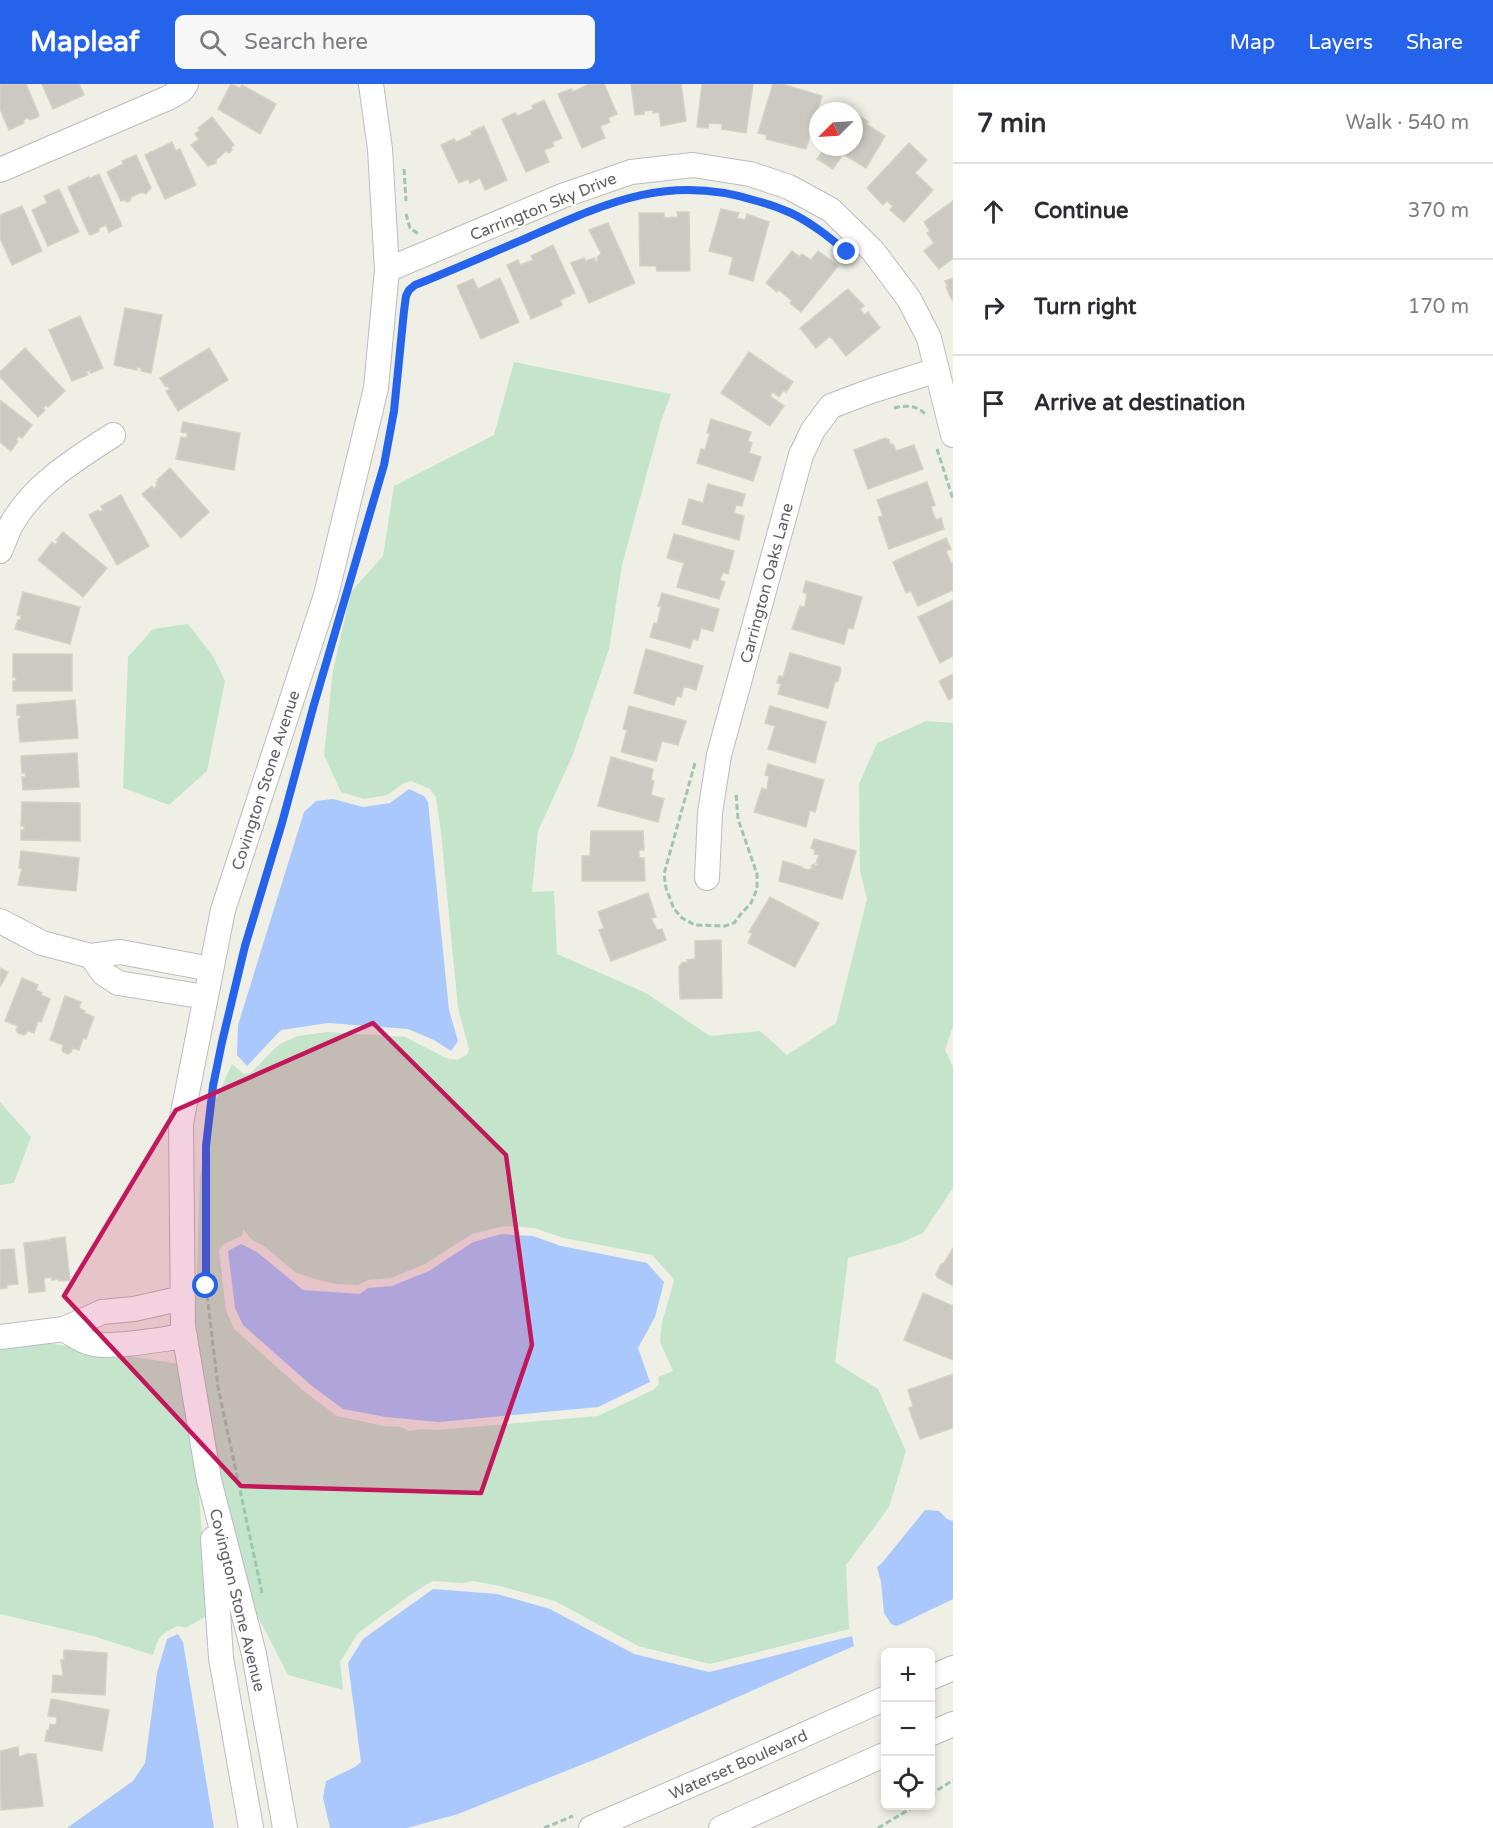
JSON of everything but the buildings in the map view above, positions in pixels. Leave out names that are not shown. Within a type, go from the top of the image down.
[{"type":"street","points":[[0,170],[168,98],[182,90],[186,84]]},
{"type":"street","name":"Covington Stone Avenue","points":[[285,1828],[255,1654],[209,1480],[185,1336],[181,1123],[223,910],[326,595],[376,388],[387,270],[380,149],[371,84]]},
{"type":"street","name":"Carrington Sky Drive","points":[[387,270],[562,196],[631,172],[693,165],[750,174],[789,187],[831,210],[873,250],[909,299],[929,338],[937,370],[944,439]]},
{"type":"street","name":"Carrington Oaks Lane","points":[[707,878],[710,813],[719,755],[801,455],[813,430],[831,406],[937,370]]},
{"type":"street","points":[[0,551],[11,524],[32,497],[64,466],[113,435]]},
{"type":"street","points":[[0,921],[42,943],[91,956],[120,952],[211,969]]},
{"type":"street","points":[[91,956],[103,973],[118,983],[206,997]]},
{"type":"street","points":[[0,1337],[64,1329],[102,1312],[134,1309],[183,1298]]},
{"type":"street","points":[[64,1329],[95,1344],[122,1344],[185,1336]]},
{"type":"street","name":"Covington Stone Avenue","points":[[209,1480],[221,1658],[251,1828]]},
{"type":"street","points":[[935,1676],[953,1668]]},
{"type":"street","name":"Waterset Boulevard","points":[[591,1828],[881,1700]]},
{"type":"street","points":[[935,1732],[953,1724]]},
{"type":"street","points":[[721,1828],[881,1756]]},
{"type":"path","points":[[684,189],[703,189]]},
{"type":"path","points":[[621,199],[651,191]]},
{"type":"path","points":[[738,195],[765,203]]},
{"type":"path","points":[[405,304],[409,290],[415,285],[583,213]]},
{"type":"path","points":[[419,235],[424,237]]},
{"type":"path","points":[[919,408],[926,413],[930,423]]},
{"type":"path","points":[[358,557],[384,465],[394,411]]},
{"type":"path","points":[[944,439],[940,465],[953,500]]},
{"type":"path","points":[[264,1603],[218,1387],[206,1286],[206,1146],[213,1086],[245,946],[316,698]]},
{"type":"path","points":[[935,1792],[953,1780]]},
{"type":"path","points":[[878,1828],[908,1810]]},
{"type":"highlighted area","points":[[373,1023],[506,1155],[532,1345],[481,1493],[241,1486],[64,1296],[176,1110]]},
{"type":"green space","points":[[514,362],[671,394],[661,421],[622,565],[609,649],[572,757],[538,831],[532,892],[554,891],[557,954],[646,993],[710,1036],[760,1031],[787,1055],[836,1023],[867,899],[860,870],[859,784],[877,743],[926,721],[953,723],[953,1026],[945,1050],[953,1067],[953,1188],[923,1233],[900,1243],[848,1258],[835,1362],[878,1389],[906,1451],[889,1507],[846,1565],[849,1629],[710,1664],[638,1646],[555,1601],[473,1581],[463,1583],[432,1581],[358,1633],[340,1662],[343,1690],[288,1675],[254,1609],[219,1477],[195,1325],[200,1178],[209,1115],[232,1064],[244,1074],[251,1073],[282,1043],[298,1036],[327,1032],[405,1037],[446,1058],[457,1060],[467,1055],[469,1049],[458,1008],[436,797],[430,789],[411,781],[387,795],[364,799],[341,792],[324,755],[333,670],[351,592],[383,556],[394,486],[494,435]],"holes":[[[504,1226],[534,1228],[564,1238],[652,1255],[672,1277],[674,1281],[662,1322],[660,1342],[673,1371],[658,1377],[659,1384],[653,1390],[598,1416],[409,1431],[401,1427],[384,1426],[337,1416],[305,1392],[234,1329],[226,1310],[219,1250],[224,1244],[242,1236],[243,1229],[252,1240],[264,1246],[295,1272],[336,1284],[358,1285],[368,1280],[391,1278],[425,1264],[472,1234]]]},
{"type":"green space","points":[[188,624],[213,656],[225,681],[207,771],[169,805],[123,788],[128,657],[153,629]]},
{"type":"green space","points":[[0,1102],[31,1137],[14,1183],[0,1185]]},
{"type":"green space","points":[[40,1342],[179,1364],[198,1482],[208,1615],[186,1628],[178,1626],[167,1631],[159,1640],[153,1655],[93,1636],[0,1614],[0,1349]]},
{"type":"water","points":[[409,789],[424,796],[428,802],[449,1010],[458,1041],[451,1051],[434,1040],[408,1029],[328,1023],[281,1030],[247,1066],[237,1055],[238,1025],[304,812],[316,801],[333,799],[363,807],[390,803]]},
{"type":"water","points":[[502,1234],[533,1236],[561,1246],[647,1263],[664,1282],[655,1317],[638,1348],[650,1382],[598,1407],[439,1422],[386,1417],[343,1409],[312,1386],[243,1325],[235,1308],[228,1251],[241,1244],[257,1252],[303,1290],[360,1294],[368,1288],[392,1286],[429,1271],[473,1242]]},
{"type":"water","points":[[925,1510],[939,1511],[947,1519],[953,1521],[953,1599],[897,1626],[891,1624],[884,1613],[877,1567]]},
{"type":"water","points":[[433,1589],[497,1594],[550,1609],[634,1654],[709,1672],[852,1636],[854,1646],[601,1757],[458,1814],[407,1828],[330,1828],[323,1798],[326,1781],[361,1762],[348,1663],[363,1639]]},
{"type":"water","points":[[178,1634],[183,1642],[214,1828],[67,1828],[133,1781],[145,1763],[157,1673],[167,1639]]},
{"type":"route","points":[[206,1286],[206,1146],[213,1086],[245,946],[384,465],[394,411],[404,311],[409,290],[415,285],[583,213],[651,191],[712,190],[774,206],[792,213],[823,232],[847,252]]}]
